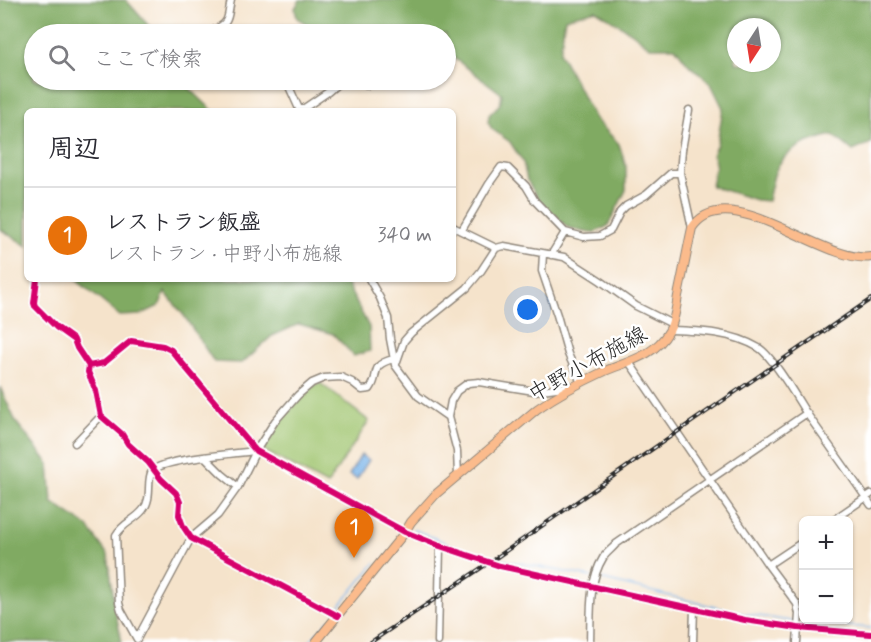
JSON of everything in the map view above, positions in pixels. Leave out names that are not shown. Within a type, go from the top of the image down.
[{"type":"main road","points":[[692,228],[696,221],[704,216],[715,212],[735,212],[752,215],[836,251],[871,257]]},
{"type":"main road","name":"中野小布施線","points":[[316,642],[436,494],[537,409],[578,384],[656,348],[671,327],[692,228]]},
{"type":"street","points":[[224,24],[227,21],[231,0]]},
{"type":"street","points":[[291,90],[299,108]]},
{"type":"street","points":[[304,108],[330,90]]},
{"type":"street","points":[[689,110],[680,173],[692,228]]},
{"type":"street","points":[[462,230],[501,167],[508,168],[526,186],[535,201],[566,232],[584,237],[600,236],[611,230],[620,212],[627,206],[646,195],[671,173],[680,173]]},
{"type":"street","points":[[456,228],[496,248],[504,246],[564,257],[671,327],[708,331],[762,350],[868,496],[871,505]]},
{"type":"street","points":[[551,255],[566,232]]},
{"type":"street","points":[[394,362],[404,341],[411,333],[467,288],[482,271],[496,248]]},
{"type":"street","points":[[458,476],[457,451],[448,417],[451,401],[457,391],[468,383],[479,382],[534,391],[578,384],[542,271],[543,254]]},
{"type":"street","points":[[37,282],[35,306],[56,327],[74,340],[76,348],[89,366],[88,372],[96,391],[101,416],[122,434],[128,444],[176,493],[180,502],[179,515],[191,538],[338,616]]},
{"type":"street","points":[[371,282],[388,318],[394,362],[418,396],[448,417]]},
{"type":"street","points":[[89,366],[104,363],[131,341],[163,346],[171,350],[256,451],[405,532],[440,546],[500,566],[746,621],[871,634]]},
{"type":"street","points":[[138,640],[191,538],[218,515],[238,487],[275,420],[312,383],[324,378],[341,377],[362,390],[370,389],[375,382],[375,372],[378,366],[383,362],[394,362]]},
{"type":"street","points":[[629,362],[797,604],[799,614],[797,642]]},
{"type":"street","points":[[590,642],[593,586],[604,556],[616,544],[807,413]]},
{"type":"street","points":[[75,442],[101,416]]},
{"type":"street","points":[[138,640],[119,603],[116,535],[121,526],[143,510],[149,500],[151,473],[154,469],[177,462],[256,451]]},
{"type":"street","points":[[205,457],[238,487]]},
{"type":"street","points":[[839,516],[868,496]]},
{"type":"street","points":[[768,565],[799,544]]},
{"type":"street","points":[[438,642],[440,546]]},
{"type":"street","points":[[693,642],[694,608]]},
{"type":"green space","points":[[0,0],[126,0],[147,24],[24,24],[24,90],[191,90],[210,108],[24,108],[24,244],[0,229]]},
{"type":"green space","points":[[300,0],[871,0],[871,143],[853,151],[833,135],[799,146],[779,164],[768,201],[756,200],[711,186],[715,166],[713,153],[717,144],[723,108],[710,82],[688,64],[675,47],[650,47],[596,10],[565,18],[560,53],[595,119],[619,144],[626,166],[626,190],[608,226],[596,232],[584,232],[567,227],[539,201],[527,180],[523,162],[510,142],[492,129],[488,122],[489,115],[500,104],[502,94],[456,60],[456,24],[307,24],[297,18],[295,8]]},
{"type":"green space","points":[[79,282],[346,282],[369,327],[370,351],[354,356],[333,334],[299,324],[272,336],[242,363],[214,362],[185,317],[165,292],[159,306],[140,315],[120,316]]},
{"type":"green space","points":[[320,383],[369,421],[327,485],[261,449],[278,423],[313,386]]},
{"type":"green space","points":[[0,387],[16,422],[49,464],[52,502],[88,527],[108,555],[122,642],[0,642]]},
{"type":"water","points":[[361,455],[369,460],[357,479],[349,475]]},
{"type":"waterway","points":[[413,529],[461,549],[489,557],[591,577]]},
{"type":"waterway","points":[[336,610],[375,563]]},
{"type":"waterway","points":[[596,578],[740,613],[796,622]]},
{"type":"waterway","points":[[309,642],[329,620]]},
{"type":"waterway","points":[[824,624],[871,628]]},
{"type":"railway","points":[[371,642],[871,299]]},
{"type":"cycle path","points":[[37,282],[35,306],[56,327],[74,340],[89,366],[88,372],[96,391],[101,416],[122,434],[128,444],[176,493],[180,502],[179,515],[191,538],[338,616]]},
{"type":"cycle path","points":[[89,366],[104,363],[131,341],[163,346],[171,350],[256,451],[405,532],[440,546],[500,566],[745,620],[798,628],[871,634]]},
{"type":"place","name":"レストラン飯盛","points":[[354,558]]}]
